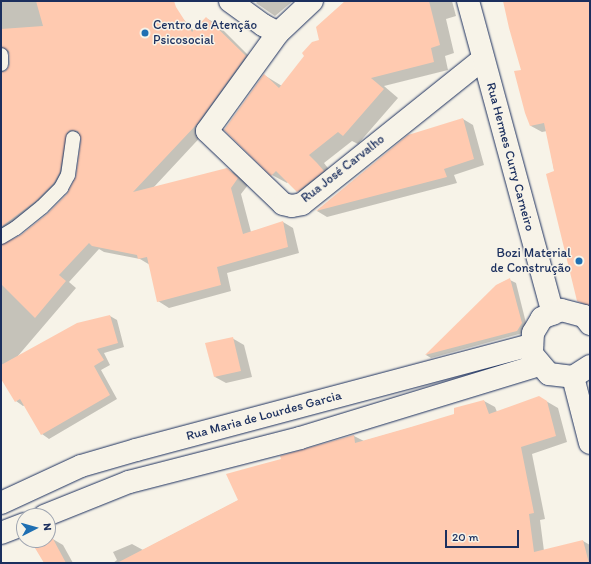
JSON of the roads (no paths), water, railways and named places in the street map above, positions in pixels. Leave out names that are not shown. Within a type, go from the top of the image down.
[{"type":"street","points":[[230,1],[263,26],[278,34]]},
{"type":"street","name":"Rua José Carvalho","points":[[312,1],[278,34],[207,131],[283,204],[292,206],[302,204],[483,58]]},
{"type":"street","name":"Rua Hermes Curry Carneiro","points":[[468,1],[553,314]]},
{"type":"street","points":[[590,324],[584,316],[561,310],[542,318],[533,333],[536,355],[549,374],[581,372],[590,443]]},
{"type":"street","points":[[56,511],[129,482],[300,438],[536,355]]},
{"type":"street","name":"Rua Maria de Lourdes Garcia","points":[[1,503],[81,466],[136,450],[536,355]]},
{"type":"street","points":[[1,533],[16,527]]},
{"type":"lane","points":[[1,55],[1,64]]},
{"type":"lane","points":[[1,237],[16,228],[42,208],[61,188],[68,175],[73,138]]},
{"type":"place","name":"Centro de Atenção Psicosocial","points":[[145,33]]},
{"type":"place","name":"Bozi Material de Construção","points":[[579,261]]}]
